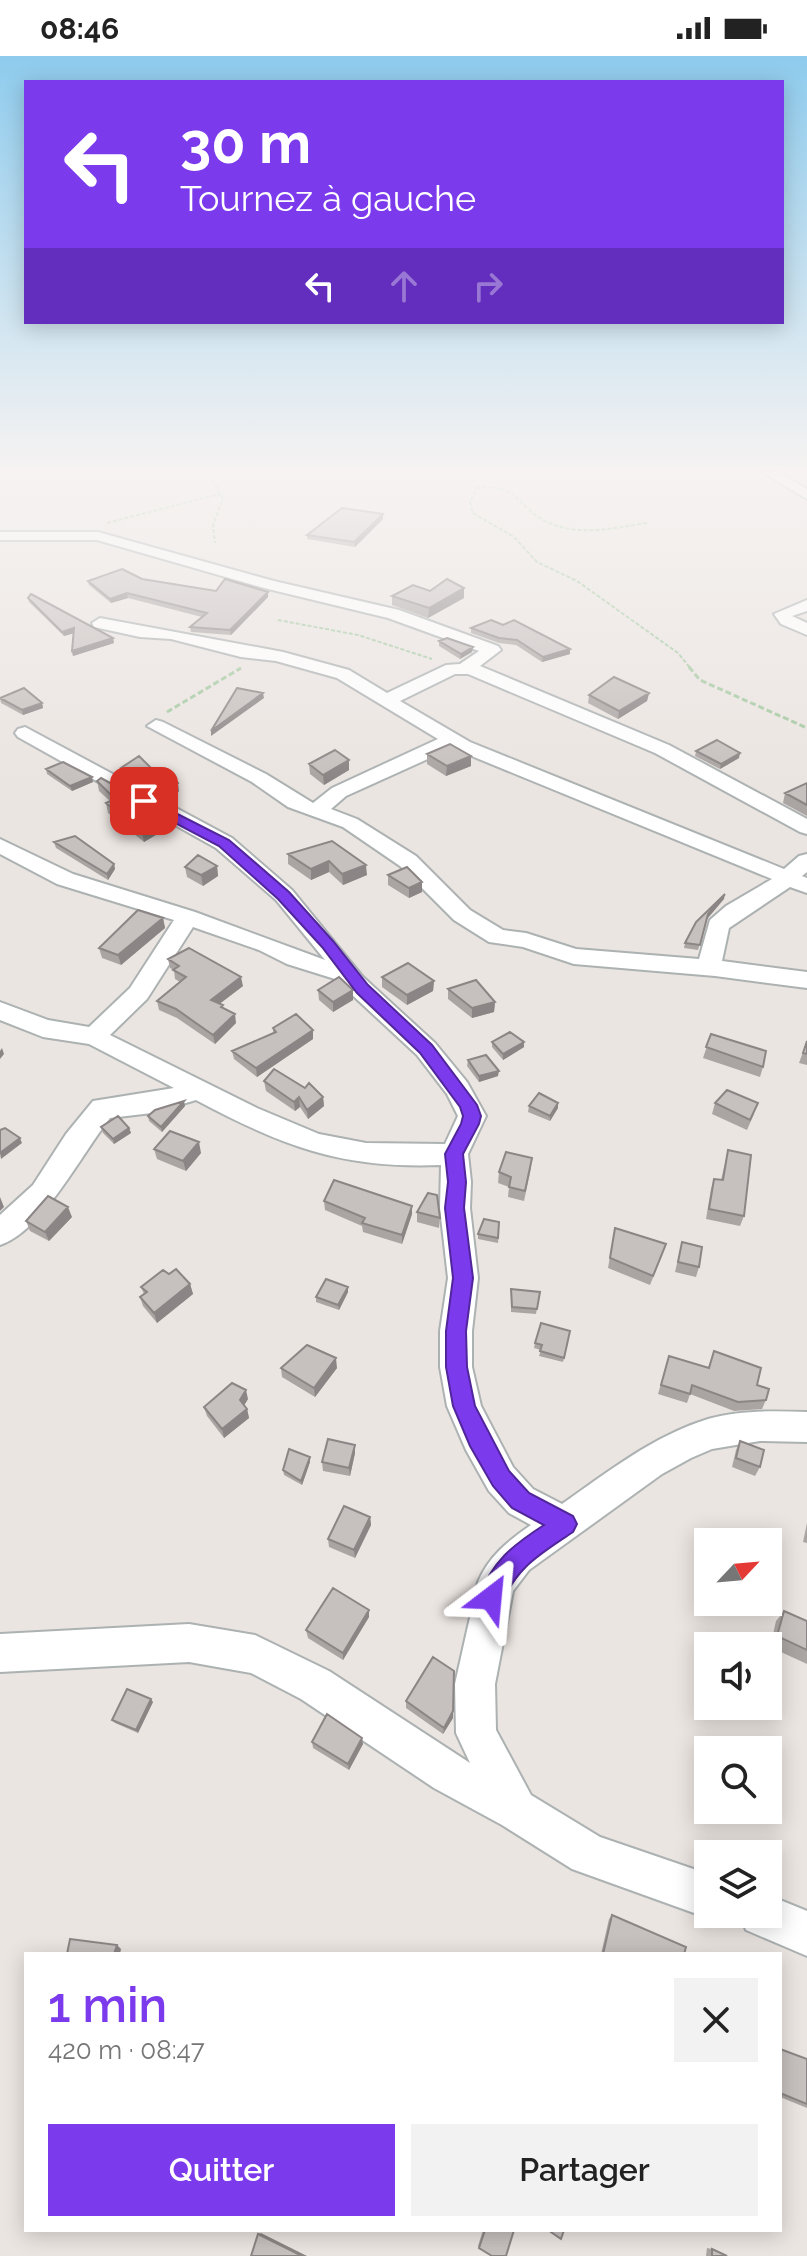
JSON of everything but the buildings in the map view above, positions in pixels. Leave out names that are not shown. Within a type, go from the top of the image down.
[{"type":"street","points":[[234,575],[393,614],[492,650],[387,700]]},
{"type":"street","points":[[807,605],[782,614],[807,630]]},
{"type":"street","points":[[100,623],[140,632],[171,634],[343,674],[453,740],[796,882]]},
{"type":"street","points":[[459,668],[662,749],[807,828]]},
{"type":"street","points":[[156,726],[259,778],[295,803],[350,823],[408,861],[462,915],[497,937],[526,940],[574,956],[715,968],[807,980]]},
{"type":"street","points":[[25,733],[224,843],[284,895],[328,944],[362,989]]},
{"type":"street","points":[[316,811],[339,792],[453,740]]},
{"type":"street","points":[[0,845],[65,879],[187,917],[267,945],[295,959],[344,973],[426,1049],[468,1105],[472,1116],[454,1154],[457,1182],[455,1208],[463,1278],[456,1331],[456,1367],[464,1406],[478,1439],[501,1479],[521,1501],[565,1524]]},
{"type":"street","points":[[715,968],[710,962],[710,952],[718,925],[734,911],[772,890],[796,882],[807,861]]},
{"type":"street","points":[[96,1037],[98,1031],[117,1016],[141,989],[187,917]]},
{"type":"street","points":[[0,1010],[43,1028],[96,1037],[102,1043],[127,1052],[262,1120],[338,1149],[418,1156],[454,1154]]},
{"type":"street","points":[[0,1233],[43,1193],[76,1141],[103,1108],[141,1107],[176,1099],[198,1088]]},
{"type":"street","points":[[517,1810],[476,1733],[475,1684],[496,1582],[516,1557],[650,1463],[710,1434],[760,1426],[807,1427]]},
{"type":"street","points":[[0,1653],[189,1643],[255,1654],[315,1685],[448,1774],[517,1810],[587,1854],[694,1892]]},
{"type":"street","points":[[782,1923],[807,1934]]},
{"type":"path","points":[[564,575],[678,653],[700,680],[807,728]]},
{"type":"path","points":[[278,620],[358,635],[459,668]]},
{"type":"path","points":[[156,726],[162,715],[264,655]]},
{"type":"route","points":[[144,801],[224,843],[284,895],[328,944],[362,989],[426,1049],[468,1105],[472,1116],[470,1124],[454,1154],[457,1182],[455,1208],[463,1278],[456,1331],[456,1367],[464,1406],[478,1439],[501,1479],[521,1501],[565,1524],[516,1557],[496,1582],[491,1598]]}]
